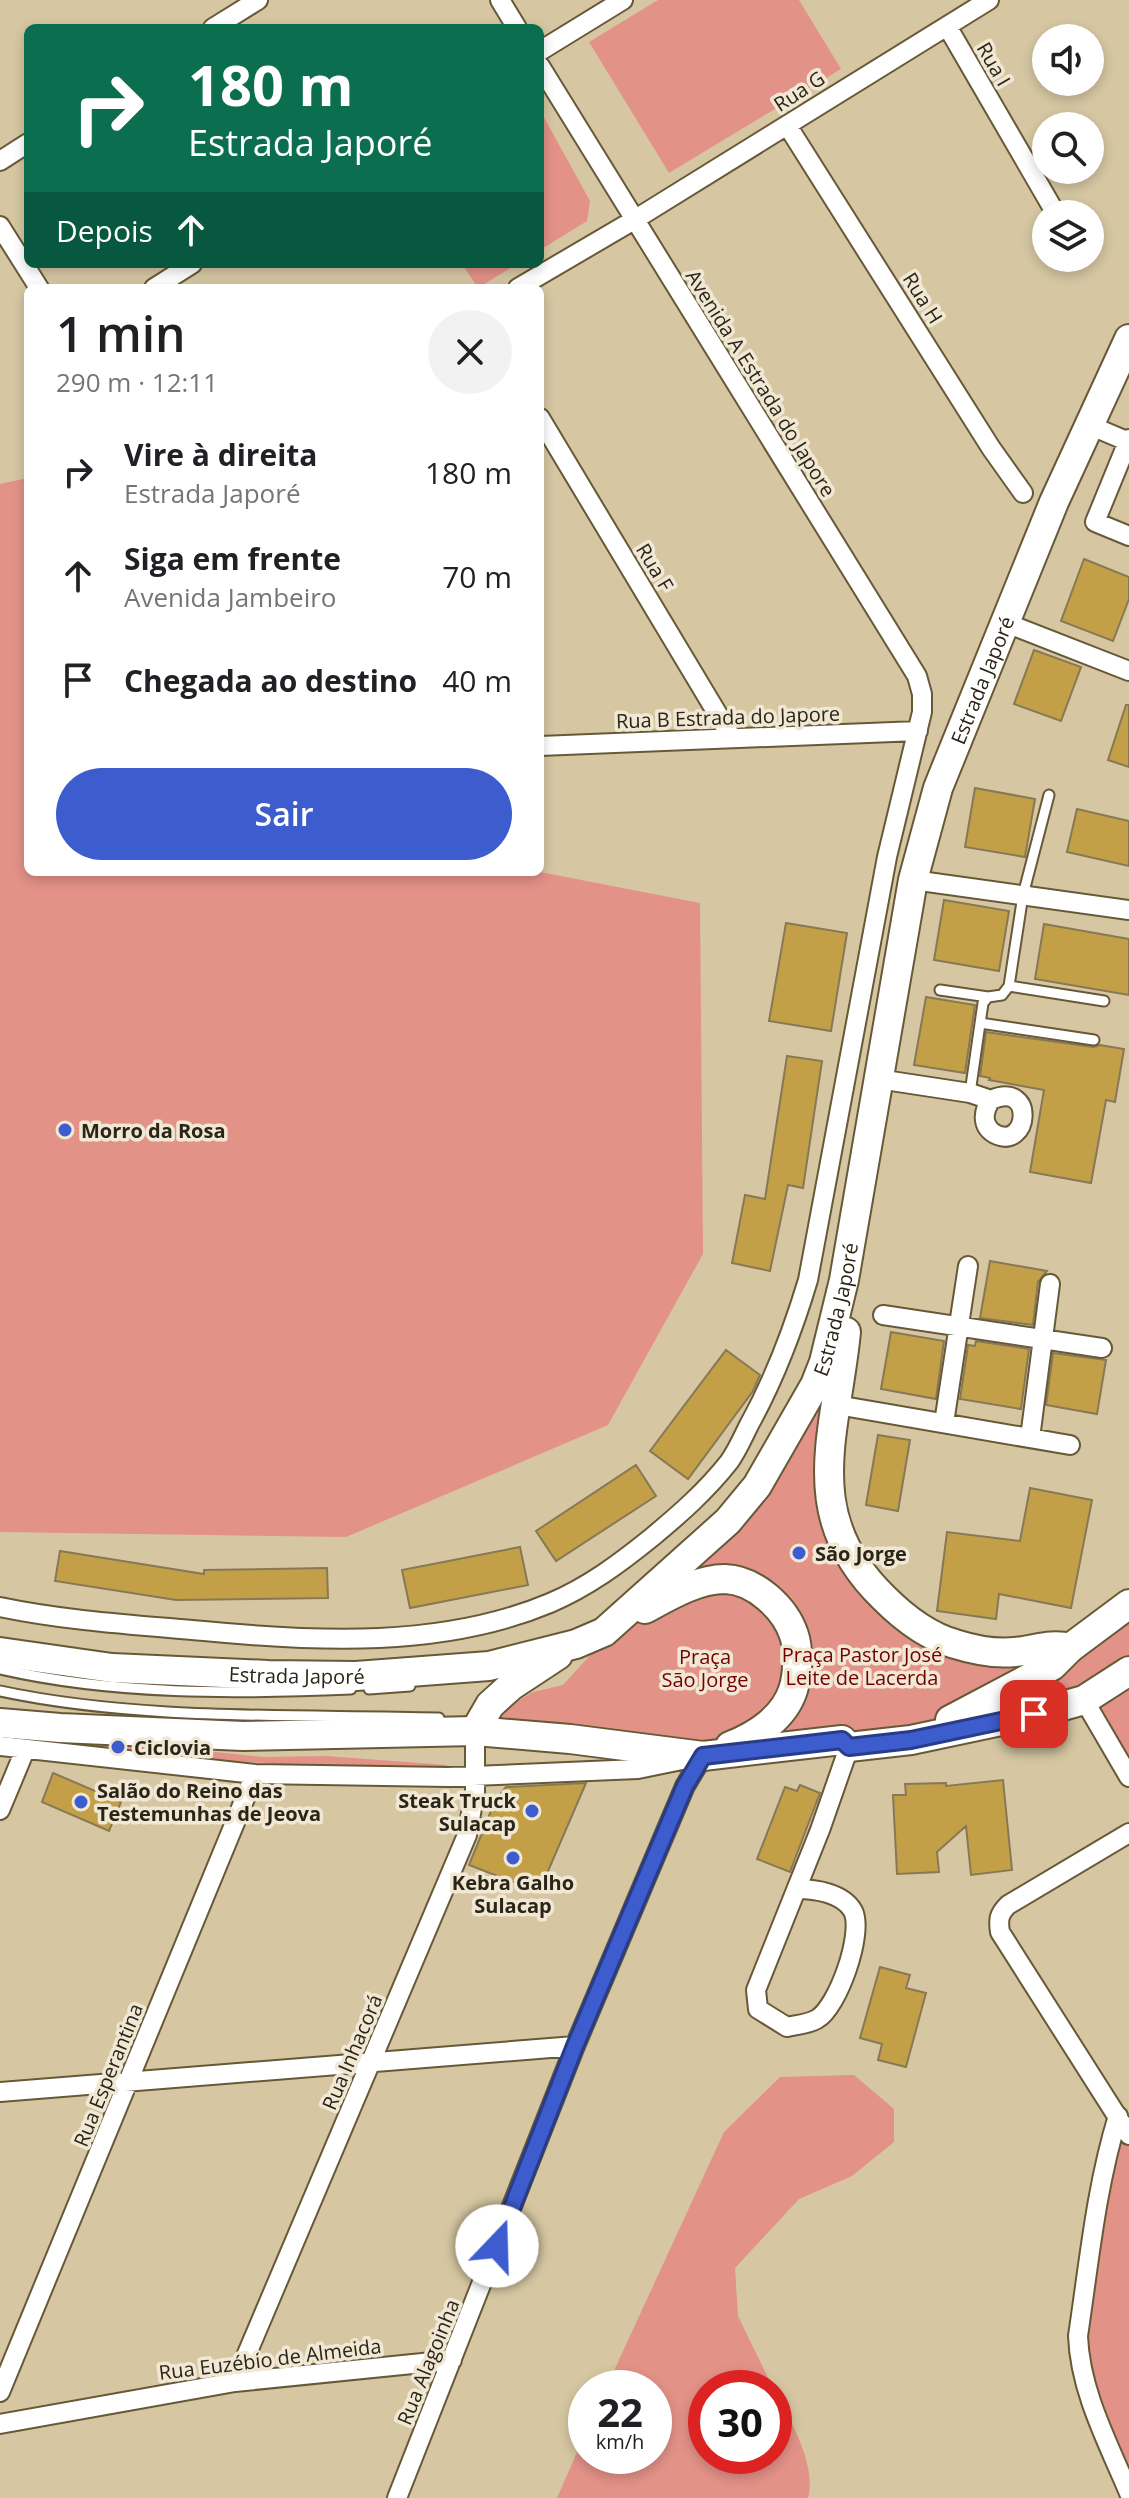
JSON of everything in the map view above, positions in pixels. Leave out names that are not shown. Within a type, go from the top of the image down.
[{"type":"main road","name":"Estrada Japoré","points":[[0,1652],[112,1668],[356,1676],[489,1666],[576,1644],[604,1632],[728,1521],[757,1486],[815,1385],[830,1343],[844,1280],[913,880],[938,788],[1054,502],[1129,339]]},
{"type":"main road","points":[[844,1280],[847,1321],[828,1463],[829,1497],[836,1526],[854,1562],[873,1587],[915,1625],[954,1644],[998,1653],[1056,1644],[1070,1648]]},
{"type":"main road","points":[[604,1632],[668,1597],[708,1580],[728,1579],[747,1584],[768,1597],[784,1616],[795,1636],[797,1667],[793,1692],[780,1712],[752,1737],[703,1756]]},
{"type":"main road","points":[[911,1740],[1040,1673],[1129,1604]]},
{"type":"main road","points":[[475,1731],[490,1705],[511,1686],[576,1644]]},
{"type":"main road","points":[[0,1723],[243,1736],[475,1731],[570,1739],[703,1756],[842,1740],[849,1747],[911,1740],[1084,1700],[1129,1671]]},
{"type":"street","points":[[219,24],[258,0]]},
{"type":"street","points":[[500,0],[515,24]]},
{"type":"street","points":[[544,49],[623,0]]},
{"type":"street","name":"Rua G","points":[[525,284],[989,0]]},
{"type":"street","name":"Rua I","points":[[947,26],[1048,200]]},
{"type":"street","name":"Avenida A Estrada do Japore","points":[[0,1607],[129,1625],[245,1635],[341,1638],[420,1635],[486,1623],[550,1603],[613,1569],[692,1505],[730,1460],[791,1338],[808,1280],[887,857],[922,712],[922,694],[917,676],[544,73]]},
{"type":"street","name":"Rua H","points":[[787,125],[991,448],[1023,493]]},
{"type":"street","points":[[0,161],[24,146]]},
{"type":"street","points":[[0,226],[24,264]]},
{"type":"street","points":[[160,284],[186,268]]},
{"type":"street","name":"Rua F","points":[[544,425],[732,738]]},
{"type":"street","points":[[1089,425],[1129,441],[1095,522],[1129,536]]},
{"type":"street","points":[[1006,623],[1128,669]]},
{"type":"street","name":"Rua B Estrada do Japore","points":[[544,746],[918,731]]},
{"type":"street","points":[[913,880],[1129,910]]},
{"type":"street","points":[[878,1079],[970,1093],[991,1100]]},
{"type":"street","points":[[944,1423],[968,1266]]},
{"type":"street","points":[[1030,1438],[1050,1284]]},
{"type":"street","points":[[883,1315],[1102,1348]]},
{"type":"street","points":[[837,1405],[1070,1445]]},
{"type":"street","points":[[1084,1700],[1129,1777]]},
{"type":"street","name":"Rua Inhacorá","points":[[235,2382],[467,1835],[475,1792],[475,1731]]},
{"type":"street","points":[[0,1746],[255,1774],[474,1776],[638,1769],[703,1756]]},
{"type":"street","points":[[797,1889],[815,1889],[837,1897],[852,1909],[857,1929],[845,1974],[832,2003],[817,2020],[787,2027],[758,2009],[756,1990],[849,1747]]},
{"type":"street","points":[[0,1810],[25,1750]]},
{"type":"street","name":"Rua Alagoinha","points":[[397,2498],[575,2046],[685,1786],[703,1756]]},
{"type":"street","name":"Rua Esperantina","points":[[0,2392],[255,1774]]},
{"type":"street","points":[[1129,1833],[1008,1905],[1000,1913],[1000,1932],[1129,2135]]},
{"type":"street","points":[[0,2092],[575,2046]]},
{"type":"street","points":[[1118,2116],[1103,2176],[1078,2336],[1080,2362],[1093,2408],[1129,2493]]},
{"type":"street","name":"Rua Euzébio de Almeida","points":[[0,2424],[235,2382],[452,2360]]},
{"type":"lane","points":[[940,990],[988,997],[1002,995],[1009,986],[1023,895],[1049,795]]},
{"type":"lane","points":[[1009,986],[1104,1001]]},
{"type":"lane","points":[[970,1093],[983,1003],[988,997]]},
{"type":"lane","points":[[980,1023],[1094,1040]]},
{"type":"lane","points":[[474,1679],[576,1644]]},
{"type":"lane","points":[[0,1669],[80,1682],[152,1688],[286,1692],[424,1685]]},
{"type":"lane","points":[[0,1691],[99,1705],[179,1711],[441,1718],[475,1731]]},
{"type":"green space","points":[[658,0],[799,0],[841,69],[669,173],[589,42]]},
{"type":"green space","points":[[544,117],[590,201],[587,221],[544,248]]},
{"type":"green space","points":[[465,268],[510,268],[484,284],[475,284]]},
{"type":"green space","points":[[24,479],[24,876],[544,876],[544,873],[700,903],[703,1254],[608,1425],[346,1537],[0,1532],[0,484]]},
{"type":"green space","points":[[830,1379],[840,1519],[882,1590],[947,1637],[1030,1662],[1129,1596],[1129,1773],[1078,1689],[907,1735],[756,1750],[526,1725],[500,1718],[506,1708],[533,1692],[563,1685],[611,1632],[673,1580]]},
{"type":"green space","name":"Ciclovia","points":[[0,1724],[109,1741],[264,1757],[326,1756],[447,1765],[447,1775],[113,1753],[0,1738]]},
{"type":"green space","points":[[854,2075],[894,2109],[894,2142],[852,2176],[799,2199],[735,2268],[738,2316],[764,2370],[688,2370],[688,2474],[792,2474],[792,2424],[809,2471],[808,2498],[557,2498],[568,2473],[672,2474],[672,2370],[614,2370],[724,2132],[780,2077]]},
{"type":"green space","points":[[1111,2113],[1129,2142],[1129,2486],[1074,2351]]},
{"type":"building","points":[[1084,559],[1129,577],[1129,599],[1113,641],[1061,621]]},
{"type":"building","points":[[1034,650],[1081,667],[1061,721],[1014,704]]},
{"type":"building","points":[[1126,705],[1129,705],[1129,767],[1108,760]]},
{"type":"building","points":[[975,788],[1035,799],[1025,857],[965,847]]},
{"type":"building","points":[[1077,809],[1129,821],[1129,866],[1067,852]]},
{"type":"building","points":[[944,900],[1009,911],[999,971],[934,960]]},
{"type":"building","points":[[786,923],[847,933],[831,1031],[769,1021]]},
{"type":"building","points":[[1044,924],[1129,939],[1129,995],[1035,979]]},
{"type":"building","points":[[926,997],[975,1005],[965,1073],[914,1065]]},
{"type":"building","points":[[986,1032],[1124,1049],[1115,1102],[1106,1100],[1091,1183],[1030,1172],[1044,1090],[980,1076]]},
{"type":"building","points":[[787,1056],[822,1061],[803,1188],[788,1185],[770,1271],[732,1263],[745,1195],[765,1199]]},
{"type":"building","points":[[990,1261],[1047,1271],[1038,1282],[1033,1325],[980,1318]]},
{"type":"building","points":[[891,1332],[944,1341],[936,1399],[881,1389]]},
{"type":"building","points":[[976,1341],[1029,1349],[1021,1409],[960,1399],[968,1345],[975,1346]]},
{"type":"building","points":[[726,1350],[760,1375],[753,1391],[688,1479],[650,1451]]},
{"type":"building","points":[[1053,1353],[1106,1360],[1097,1414],[1046,1405]]},
{"type":"building","points":[[878,1435],[910,1440],[898,1511],[866,1505]]},
{"type":"building","points":[[636,1465],[656,1496],[556,1561],[536,1531]]},
{"type":"building","points":[[1030,1488],[1092,1500],[1071,1608],[999,1594],[996,1619],[937,1611],[947,1532],[1020,1541]]},
{"type":"building","points":[[520,1547],[528,1585],[410,1608],[402,1570]]},
{"type":"building","points":[[60,1551],[204,1574],[204,1570],[327,1568],[328,1598],[176,1600],[55,1581]]},
{"type":"building","name":"Salão do Reino das Testemunhas de Jeova","points":[[53,1773],[121,1802],[109,1831],[42,1802]]},
{"type":"building","points":[[1003,1780],[1012,1870],[971,1875],[966,1826],[937,1852],[939,1872],[897,1874],[893,1795],[906,1795],[905,1784],[946,1783],[946,1786]]},
{"type":"building","points":[[586,1783],[539,1892],[469,1865],[495,1801],[506,1787]]},
{"type":"building","points":[[800,1785],[820,1793],[790,1872],[757,1859],[785,1787],[797,1791]]},
{"type":"building","points":[[880,1967],[910,1975],[906,1988],[926,1993],[906,2067],[878,2060],[882,2044],[860,2038]]},
{"type":"place","name":"Morro da Rosa","points":[[65,1130]]},
{"type":"place","name":"São Jorge","points":[[799,1553]]},
{"type":"place","name":"Ciclovia","points":[[118,1747]]},
{"type":"place","name":"Salão do Reino das Testemunhas de Jeova","points":[[81,1802]]},
{"type":"place","name":"Steak Truck Sulacap","points":[[532,1811]]},
{"type":"place","name":"Kebra Galho Sulacap","points":[[513,1858]]},
{"type":"route","points":[[497,2246],[575,2046],[685,1786],[703,1756],[842,1740],[849,1747],[911,1740],[1034,1714]]},
{"type":"park label","name":"Praça Pastor José Leite de Lacerda","points":[[862,1666]]},
{"type":"park label","name":"Praça São Jorge","points":[[705,1668]]}]
